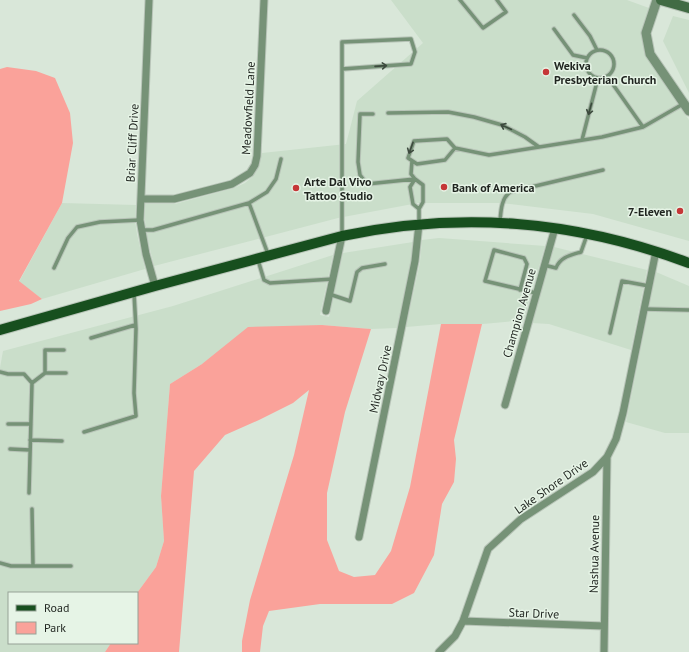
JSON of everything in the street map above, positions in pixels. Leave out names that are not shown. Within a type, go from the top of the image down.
[{"type":"main road","points":[[661,0],[689,8]]},
{"type":"main road","points":[[0,330],[155,286],[342,236],[370,230],[419,224],[464,221],[535,225],[607,237],[656,251],[689,263]]},
{"type":"street","name":"Briar Cliff Drive","points":[[149,0],[140,220],[146,254],[155,286]]},
{"type":"street","name":"Meadowfield Lane","points":[[141,199],[174,199],[232,184],[250,173],[255,165],[257,156],[264,0]]},
{"type":"street","points":[[657,0],[646,33],[650,54],[689,111]]},
{"type":"street","name":"Midway Drive","points":[[359,537],[415,261],[419,224]]},
{"type":"street","name":"Champion Avenue","points":[[504,404],[555,228]]},
{"type":"street","points":[[326,311],[342,236]]},
{"type":"street","name":"Lake Shore Drive","points":[[439,652],[455,636],[463,621],[488,550],[521,519],[593,472],[607,457],[616,439],[623,413],[656,251]]},
{"type":"street","name":"Nashua Avenue","points":[[604,652],[607,457]]},
{"type":"street","name":"Star Drive","points":[[463,621],[604,626]]},
{"type":"lane","points":[[460,0],[483,28],[506,12],[497,0]]},
{"type":"lane","points":[[574,15],[590,36],[597,50]]},
{"type":"lane","points":[[554,29],[573,54],[587,58]]},
{"type":"lane","points":[[342,69],[411,64],[415,52],[411,39],[342,42],[342,69],[342,236]]},
{"type":"lane","points":[[597,50],[607,52],[613,59],[613,68],[607,76],[598,78],[591,74],[586,67],[587,58],[597,50]]},
{"type":"lane","points":[[607,76],[642,128]]},
{"type":"lane","points":[[582,140],[598,78]]},
{"type":"lane","points":[[455,148],[445,160],[417,164],[408,158],[414,141],[447,140],[455,148],[488,155],[602,137],[642,128],[684,103]]},
{"type":"lane","points":[[388,113],[448,112],[474,117],[502,125],[525,137],[539,147]]},
{"type":"lane","points":[[372,114],[360,114],[358,162],[360,174],[367,184],[415,179]]},
{"type":"lane","points":[[141,230],[153,230],[250,203],[267,192],[276,179],[281,159]]},
{"type":"lane","points":[[412,161],[411,174],[423,185],[423,202],[419,209],[419,224]]},
{"type":"lane","points":[[500,222],[502,202],[505,195],[510,192],[603,170]]},
{"type":"lane","points":[[415,179],[410,187],[413,204],[419,209]]},
{"type":"lane","points":[[250,203],[269,256]]},
{"type":"lane","points":[[54,268],[68,238],[77,227],[100,222],[140,220]]},
{"type":"lane","points":[[544,265],[556,268],[558,262],[564,258],[581,252],[587,234]]},
{"type":"lane","points":[[520,290],[527,264],[526,261],[524,258],[494,250],[485,281],[520,290],[536,293]]},
{"type":"lane","points":[[258,259],[264,280],[270,283],[333,279]]},
{"type":"lane","points":[[329,294],[350,301],[357,272],[362,268],[385,264]]},
{"type":"lane","points":[[610,333],[622,281],[649,286]]},
{"type":"lane","points":[[84,432],[136,416],[134,394],[136,325],[134,292]]},
{"type":"lane","points":[[644,310],[689,310]]},
{"type":"lane","points":[[91,338],[136,325]]},
{"type":"lane","points":[[45,373],[45,350],[64,350]]},
{"type":"lane","points":[[0,372],[8,374],[24,374],[32,383],[29,493]]},
{"type":"lane","points":[[32,383],[45,373],[66,373]]},
{"type":"lane","points":[[8,424],[31,424]]},
{"type":"lane","points":[[30,440],[62,441]]},
{"type":"lane","points":[[10,449],[30,450]]},
{"type":"lane","points":[[32,509],[33,566]]},
{"type":"lane","points":[[0,563],[11,566],[71,566]]},
{"type":"shaded area","points":[[391,0],[627,0],[649,8],[641,34],[645,55],[689,120],[689,241],[593,214],[501,203],[418,203],[338,218],[154,266],[146,232],[145,204],[175,204],[234,188],[245,183],[253,176],[259,166],[262,153],[346,144],[357,101],[423,43]]},
{"type":"shaded area","points":[[673,16],[689,20],[689,93],[663,41]]},
{"type":"shaded area","points":[[62,203],[136,205],[135,220],[145,269],[42,299],[19,282]]},
{"type":"shaded area","points":[[439,238],[545,246],[523,322],[514,321],[472,325],[441,324],[406,327],[420,262],[422,240]]},
{"type":"shaded area","points":[[413,242],[411,260],[397,328],[371,329],[322,325],[202,364],[170,384],[161,496],[164,541],[156,567],[138,592],[8,592],[8,644],[110,644],[105,652],[0,652],[0,368],[3,351],[173,306],[333,255],[320,315],[329,317],[343,253]]},
{"type":"shaded area","points":[[554,247],[647,270],[631,350],[549,324],[532,323]]},
{"type":"shaded area","points":[[656,272],[689,286],[689,433],[665,433],[626,422]]},
{"type":"green space","points":[[7,67],[36,71],[55,78],[70,113],[73,143],[62,203],[19,281],[42,299],[31,304],[0,311],[0,69]]},
{"type":"green space","points":[[441,324],[482,324],[454,440],[456,459],[454,482],[442,504],[434,555],[414,593],[392,604],[320,604],[269,611],[263,626],[260,652],[242,652],[242,641],[250,600],[294,455],[309,390],[293,403],[225,435],[194,471],[179,652],[105,652],[110,644],[138,644],[138,592],[156,567],[164,541],[161,496],[170,384],[202,364],[248,327],[322,325],[371,329],[345,412],[327,493],[327,540],[339,571],[354,577],[375,575],[391,551],[410,487]]},
{"type":"place","name":"Wekiva Presbyterian Church","points":[[546,72]]},
{"type":"place","name":"Bank of America","points":[[444,187]]},
{"type":"place","name":"Arte Dal Vivo Tattoo Studio","points":[[296,188]]},
{"type":"place","name":"7-Eleven","points":[[680,211]]}]
